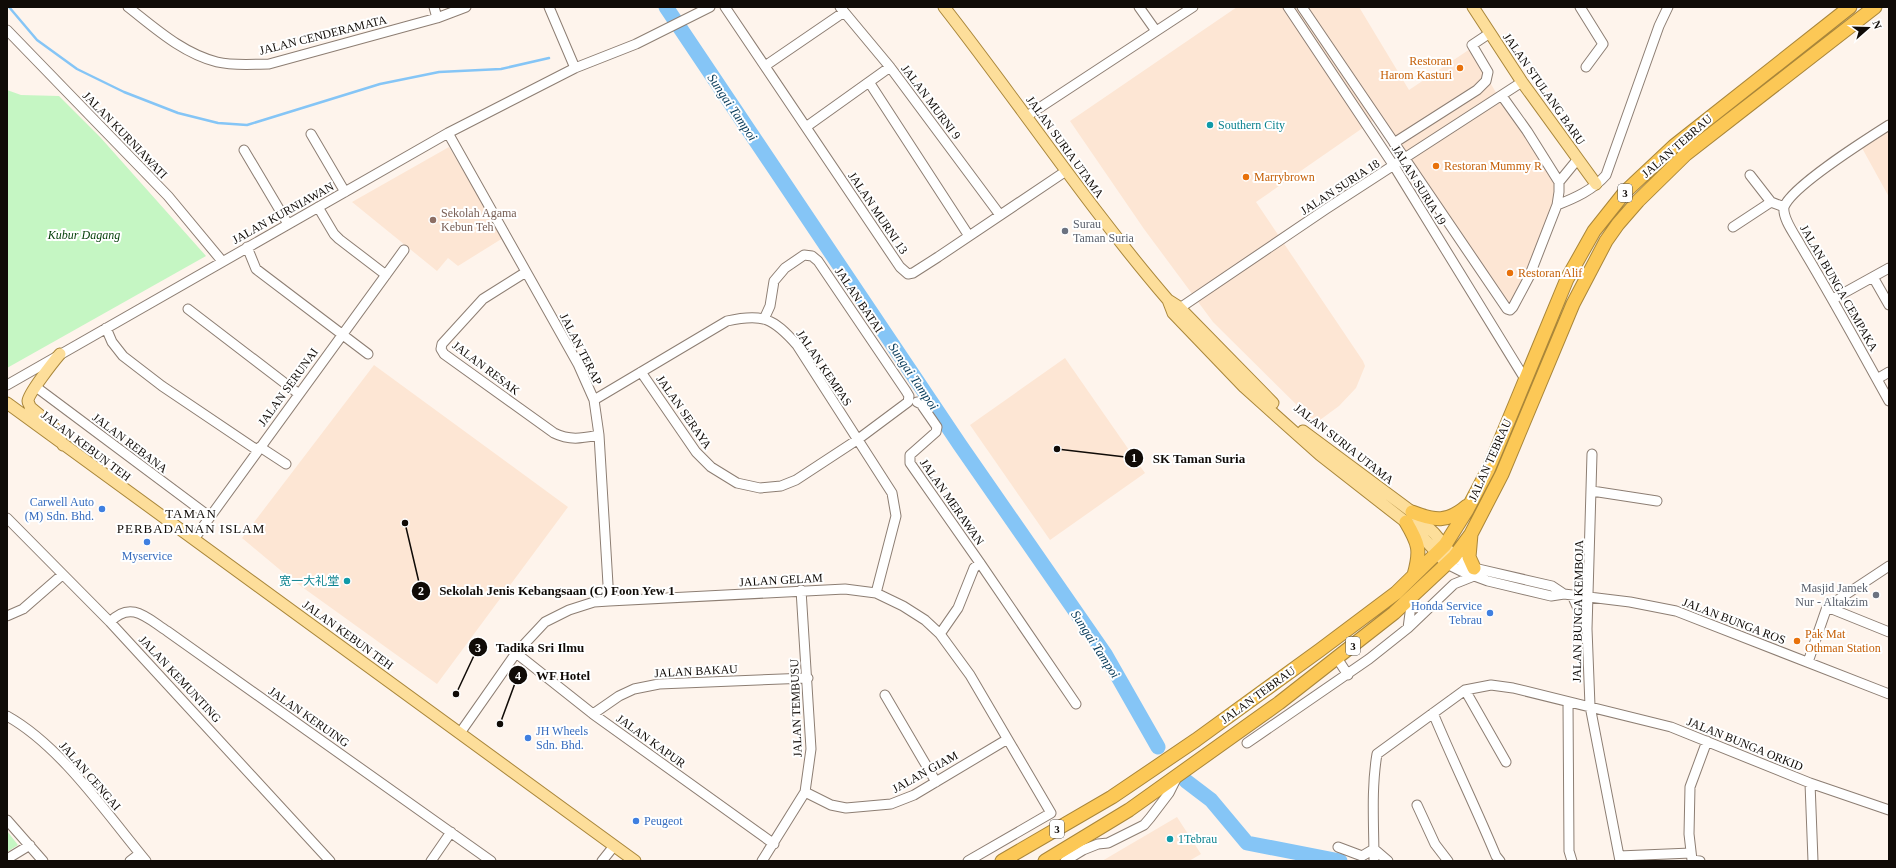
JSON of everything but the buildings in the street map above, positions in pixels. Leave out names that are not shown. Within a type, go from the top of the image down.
[{"type":"highway","name":"JALAN TEBRAU","points":[[1002,861],[1112,797],[1196,740],[1396,593],[1441,549],[1472,502],[1488,470],[1567,279],[1594,231],[1625,192],[1674,146],[1850,7]]},
{"type":"highway","name":"JALAN TEBRAU","points":[[1045,861],[1129,810],[1279,703],[1412,598],[1450,560],[1471,534],[1502,474],[1573,304],[1606,241],[1618,224],[1638,201],[1686,154],[1875,7]]},
{"type":"highway","points":[[1414,575],[1419,552],[1409,517],[1434,520],[1444,519],[1461,511],[1472,502]]},
{"type":"highway","points":[[1471,534],[1469,557],[1474,572]]},
{"type":"main road","name":"JALAN SURIA UTAMA","points":[[944,7],[1027,116],[1100,217],[1176,310],[1290,421],[1409,517],[1450,560]]},
{"type":"main road","name":"JALAN STULANG BARU","points":[[1473,7],[1522,82],[1577,160],[1596,184]]},
{"type":"main road","points":[[60,354],[36,387],[28,399],[28,402],[30,407],[57,430],[63,446]]},
{"type":"main road","name":"JALAN KEBUN TEH","points":[[7,403],[63,446],[635,861]]},
{"type":"street","name":"JALAN CENDERAMATA","points":[[128,7],[178,45],[217,62],[243,65],[270,64],[437,18],[466,7]]},
{"type":"street","points":[[434,7],[437,18]]},
{"type":"street","points":[[549,7],[575,68]]},
{"type":"street","name":"JALAN MURNI 13","points":[[725,7],[900,267],[908,274],[918,270],[1066,171]]},
{"type":"street","points":[[1139,7],[1156,31]]},
{"type":"street","points":[[1027,116],[1193,7]]},
{"type":"street","name":"JALAN SURIA 19","points":[[1288,7],[1394,166],[1525,379]]},
{"type":"street","points":[[1302,7],[1506,309],[1510,310],[1513,307],[1528,276],[1557,205],[1559,182],[1527,131],[1502,96]]},
{"type":"street","points":[[1580,7],[1603,44],[1586,68]]},
{"type":"street","points":[[1557,205],[1577,197],[1596,184],[1608,171],[1659,26],[1668,7]]},
{"type":"street","name":"JALAN KURNIAWAN","points":[[7,385],[448,133],[575,68],[618,52],[708,8]]},
{"type":"street","points":[[765,66],[842,10]]},
{"type":"street","name":"JALAN MURNI 9","points":[[842,10],[890,67],[1000,215]]},
{"type":"street","name":"JALAN KURNIAWATI","points":[[7,30],[168,196],[222,261]]},
{"type":"street","points":[[1394,143],[1476,90],[1486,81],[1488,72],[1472,45],[1490,32]]},
{"type":"street","points":[[806,127],[890,67]]},
{"type":"street","points":[[869,82],[969,236]]},
{"type":"street","name":"JALAN SURIA 18","points":[[1176,310],[1522,82]]},
{"type":"street","points":[[1431,120],[1441,136]]},
{"type":"street","points":[[1750,176],[1771,202],[1784,207],[1788,199],[1799,189],[1851,150],[1889,125]]},
{"type":"street","name":"JALAN TERAP","points":[[448,133],[578,364],[594,400],[599,434],[609,601]]},
{"type":"street","points":[[312,134],[345,192]]},
{"type":"street","points":[[244,150],[288,224]]},
{"type":"street","points":[[1559,182],[1577,160]]},
{"type":"street","points":[[1733,226],[1771,202]]},
{"type":"street","points":[[318,207],[334,234],[386,275]]},
{"type":"street","name":"JALAN BUNGA CEMPAKA","points":[[1784,207],[1784,211],[1791,228],[1833,299],[1889,400]]},
{"type":"street","points":[[247,247],[256,269],[368,354]]},
{"type":"street","name":"JALAN SERUNAI","points":[[194,540],[259,448],[404,250]]},
{"type":"street","name":"JALAN BATAI","points":[[764,319],[770,306],[774,281],[785,268],[804,255],[812,256],[818,261],[909,396],[908,402],[857,440]]},
{"type":"street","points":[[1833,299],[1889,268]]},
{"type":"street","name":"JALAN RESAK","points":[[526,272],[483,299],[442,344],[441,349],[444,354],[554,434],[564,438],[576,439],[599,434]]},
{"type":"street","points":[[1873,277],[1889,305]]},
{"type":"street","points":[[188,309],[299,394]]},
{"type":"street","name":"JALAN KEMPAS","points":[[594,400],[727,321],[747,317],[771,321],[784,331],[797,345],[892,494],[896,516],[876,593]]},
{"type":"street","points":[[106,328],[112,342],[124,356],[162,386],[286,464]]},
{"type":"street","name":"JALAN SERAYA","points":[[641,372],[696,452],[711,467],[737,483],[760,488],[781,486],[796,480],[857,440]]},
{"type":"street","points":[[1877,379],[1889,372]]},
{"type":"street","name":"JALAN REBANA","points":[[36,387],[210,518]]},
{"type":"street","name":"JALAN MERAWAN","points":[[917,402],[921,404],[937,427],[936,432],[910,455],[910,463],[1076,704]]},
{"type":"street","name":"JALAN BUNGA KEMBOJA","points":[[1592,454],[1587,629],[1590,706],[1619,859]]},
{"type":"street","points":[[1592,491],[1657,501]]},
{"type":"street","name":"JALAN KEMUNTING","points":[[7,518],[110,622],[330,861]]},
{"type":"street","name":"JALAN BUNGA ROS","points":[[1450,560],[1474,572],[1552,586],[1568,595],[1630,602],[1676,611],[1889,694]]},
{"type":"street","name":"JALAN MERAWAN","points":[[940,634],[958,608],[974,568],[980,563]]},
{"type":"street","points":[[1808,662],[1827,607],[1889,566]]},
{"type":"street","points":[[1247,743],[1348,675],[1408,628],[1454,584],[1474,572]]},
{"type":"street","points":[[7,616],[23,609],[62,575]]},
{"type":"street","name":"JALAN GELAM","points":[[460,734],[516,653],[545,622],[569,610],[594,602],[801,590],[845,589],[876,593],[903,606],[925,620],[940,634],[970,675],[1006,740],[1051,813],[968,861]]},
{"type":"street","name":"JALAN TEMBUSU","points":[[762,861],[805,792],[811,750],[808,678],[801,590]]},
{"type":"street","points":[[1568,595],[1587,629]]},
{"type":"street","points":[[1408,628],[1412,598]]},
{"type":"street","points":[[1827,607],[1889,632]]},
{"type":"street","name":"JALAN KERUING","points":[[110,622],[123,612],[134,611],[167,631],[491,861]]},
{"type":"street","name":"JALAN KAPUR","points":[[516,653],[593,714],[774,844]]},
{"type":"street","points":[[1337,658],[1348,675]]},
{"type":"street","name":"JALAN BAKAU","points":[[593,714],[619,696],[634,688],[659,684],[808,678]]},
{"type":"street","name":"JALAN BUNGA ORKID","points":[[1465,690],[1491,685],[1513,688],[1670,727],[1810,783],[1889,810]]},
{"type":"street","points":[[1374,855],[1373,815],[1375,765],[1377,754],[1465,690],[1506,762]]},
{"type":"street","points":[[886,695],[936,782]]},
{"type":"street","points":[[1568,702],[1569,851],[1572,861]]},
{"type":"street","points":[[1279,703],[1288,716]]},
{"type":"street","points":[[1433,713],[1456,770],[1464,782],[1496,856],[1500,861]]},
{"type":"street","name":"JALAN CENGAI","points":[[7,716],[36,735],[65,763],[142,857]]},
{"type":"street","name":"JALAN GIAM","points":[[805,792],[831,805],[846,808],[891,804],[936,782],[1006,740]]},
{"type":"street","points":[[1619,859],[1694,859],[1689,834],[1690,787],[1707,741]]},
{"type":"street","points":[[1065,861],[1083,850],[1098,844],[1108,843],[1144,825],[1169,793],[1178,775]]},
{"type":"street","points":[[1810,783],[1813,861]]},
{"type":"street","points":[[1417,805],[1435,844],[1448,861]]},
{"type":"street","points":[[7,820],[43,861]]},
{"type":"street","points":[[430,861],[451,832]]},
{"type":"street","points":[[7,859],[30,845]]},
{"type":"street","points":[[602,861],[614,846]]},
{"type":"street","points":[[1338,848],[1362,856],[1374,855],[1388,861]]},
{"type":"street","points":[[130,861],[142,857]]},
{"type":"shaded area","points":[[1237,7],[1359,7],[1409,90],[1470,49],[1501,101],[1527,135],[1556,183],[1554,205],[1525,278],[1508,307],[1380,116],[1256,202],[1365,366],[1356,388],[1339,406],[1320,420],[1312,420],[1213,322],[1144,229],[1070,121]]},
{"type":"shaded area","points":[[1889,131],[1889,197],[1862,148]]},
{"type":"shaded area","name":"Sekolah Agama Kebun Teh","points":[[449,147],[503,238],[458,266],[448,258],[437,271],[352,202]]},
{"type":"shaded area","points":[[1065,358],[1145,473],[1050,540],[970,425]]},
{"type":"shaded area","points":[[374,365],[568,507],[437,684],[291,579],[242,538]]},
{"type":"shaded area","points":[[1177,817],[1201,854],[1189,861],[1102,861]]},
{"type":"green space","name":"Kubur Dagang","points":[[7,90],[21,95],[59,96],[100,137],[206,256],[7,368]]},
{"type":"green space","points":[[7,831],[18,845],[7,852]]},
{"type":"waterway","points":[[9,7],[37,40],[77,69],[124,92],[178,113],[218,123],[247,125],[380,84],[439,72],[501,69],[549,58]]},
{"type":"waterway","name":"Sungai Tampoi","points":[[666,7],[960,445],[1105,654],[1158,747]]},
{"type":"waterway","name":"Sungai Tampoi","points":[[1186,781],[1211,800],[1247,843],[1340,861]]},
{"type":"place","name":"Restoran Harom Kasturi","points":[[1460,68]]},
{"type":"place","name":"Southern City","points":[[1210,125]]},
{"type":"place","name":"Restoran Mummy R","points":[[1436,166]]},
{"type":"place","name":"Marrybrown","points":[[1246,177]]},
{"type":"place","name":"Sekolah Agama Kebun Teh","points":[[433,220]]},
{"type":"place","name":"Surau Taman Suria","points":[[1065,231]]},
{"type":"place","name":"Restoran Alif","points":[[1510,273]]},
{"type":"place","name":"SK Taman Suria","points":[[1057,449]]},
{"type":"place","name":"Carwell Auto (M) Sdn. Bhd.","points":[[102,509]]},
{"type":"place","name":"Sekolah Jenis Kebangsaan (C) Foon Yew 1","points":[[405,523]]},
{"type":"place","name":"Myservice","points":[[147,542]]},
{"type":"place","name":"宽一大礼堂","points":[[347,581]]},
{"type":"place","name":"Masjid Jamek Nur - Altakzim","points":[[1876,595]]},
{"type":"place","name":"Honda Service Tebrau","points":[[1490,613]]},
{"type":"place","name":"Pak Mat Othman Station","points":[[1797,641]]},
{"type":"place","name":"Tadika Sri Ilmu","points":[[456,694]]},
{"type":"place","name":"WF Hotel","points":[[500,724]]},
{"type":"place","name":"JH Wheels Sdn. Bhd.","points":[[528,738]]},
{"type":"place","name":"Peugeot","points":[[636,821]]},
{"type":"place","name":"1Tebrau","points":[[1170,839]]},
{"type":"district","name":"TAMAN PERBADANAN ISLAM","points":[[191,520]]}]
